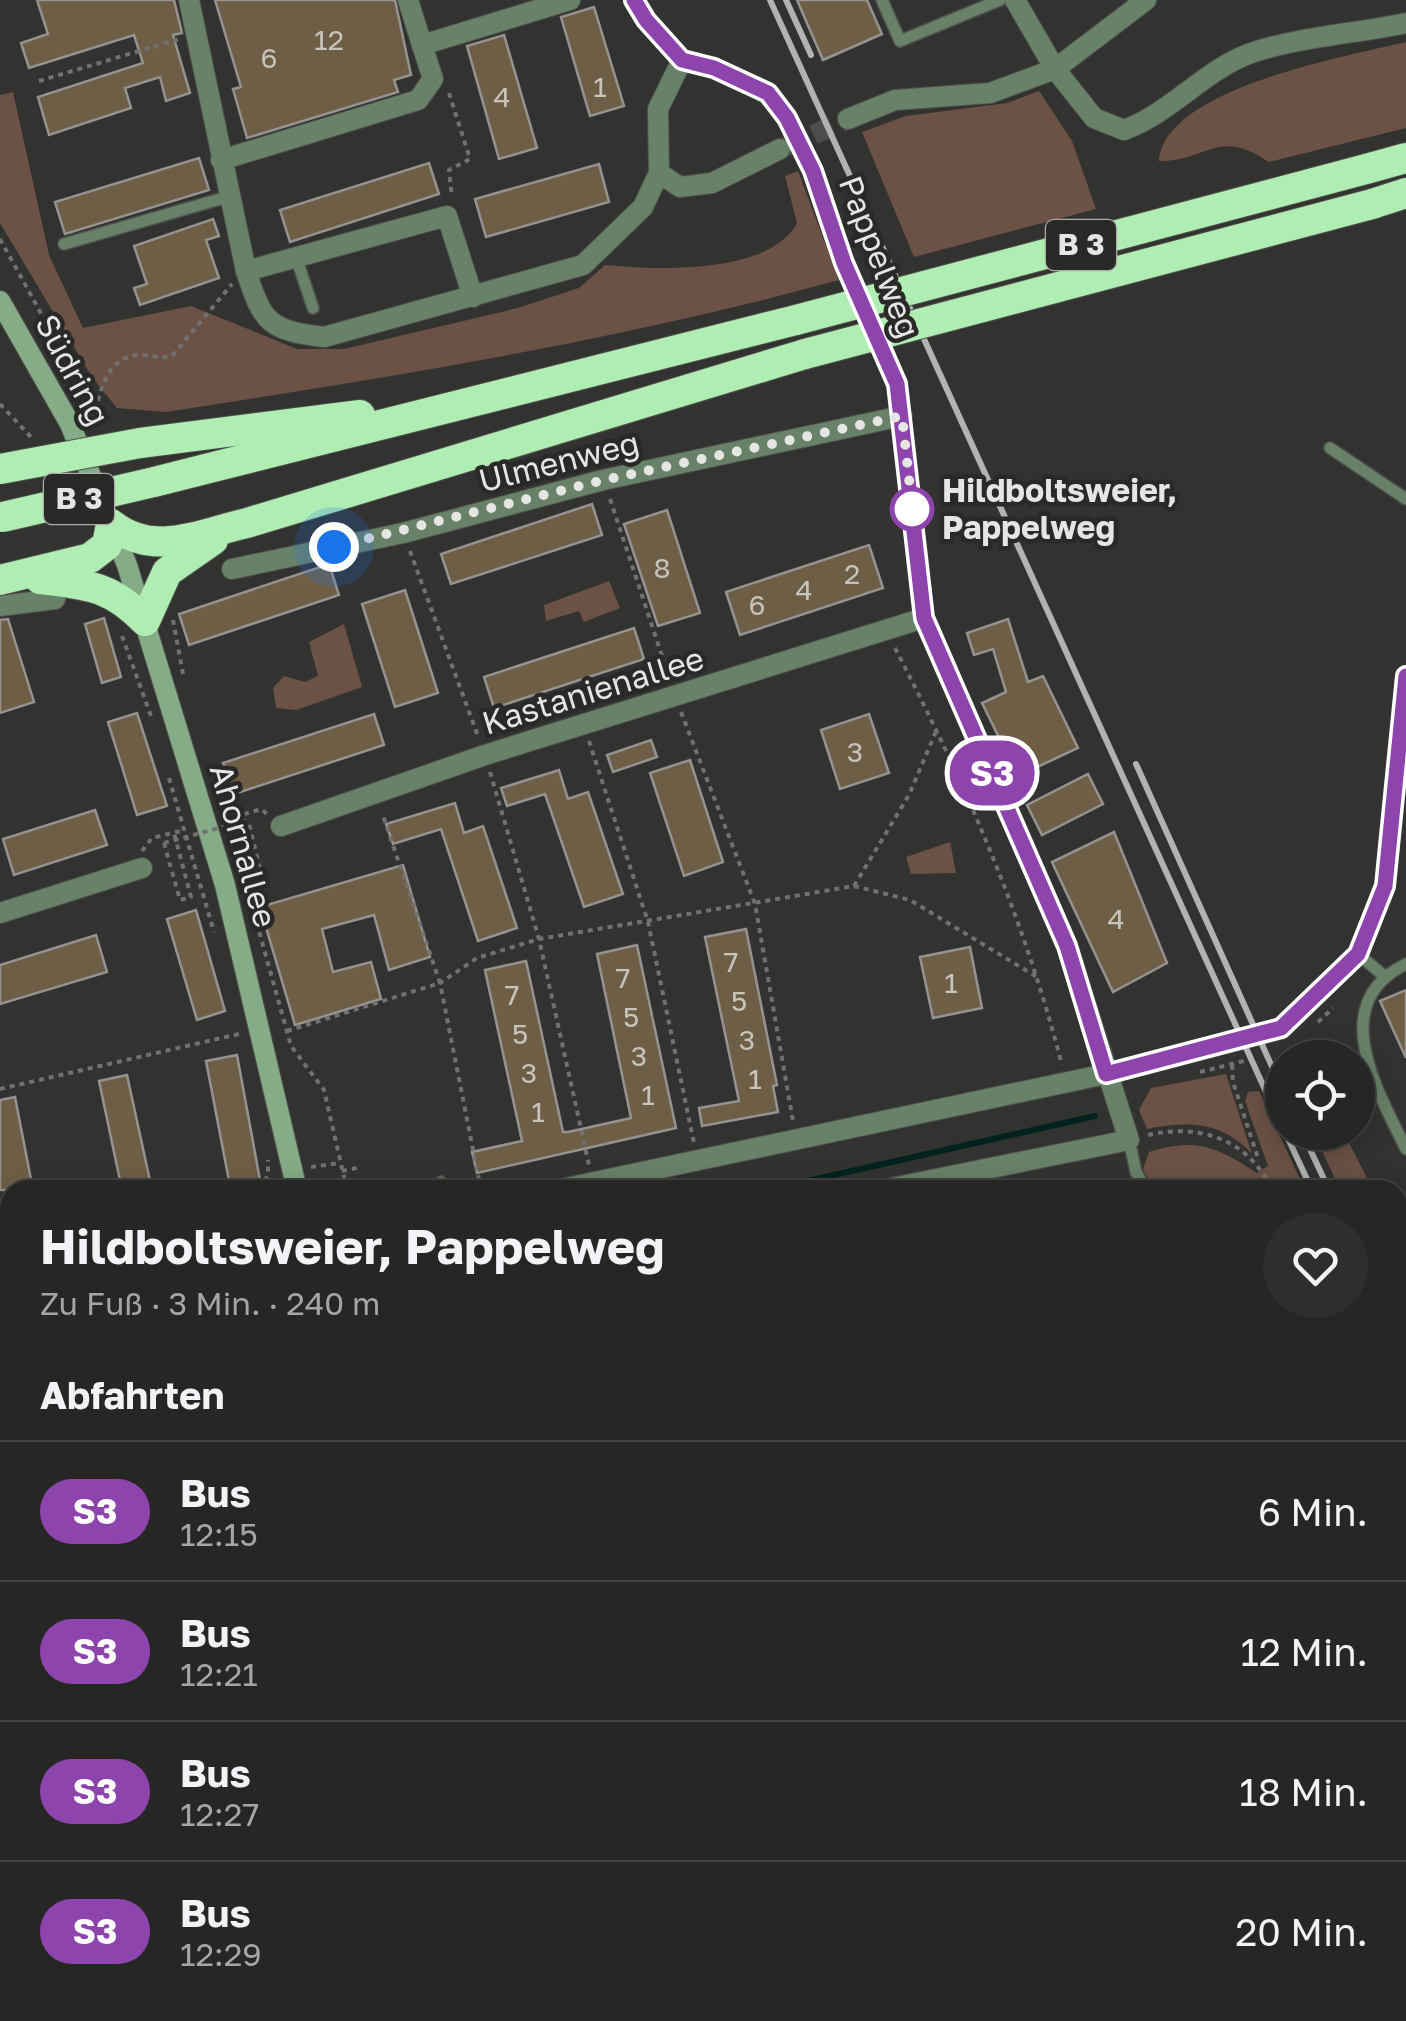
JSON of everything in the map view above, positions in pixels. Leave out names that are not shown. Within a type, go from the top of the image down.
[{"type":"highway","name":"B 3","points":[[2,517],[502,397],[1406,158]]},
{"type":"highway","points":[[11,578],[90,558],[107,545],[111,524],[132,540],[156,544],[247,523],[805,354],[1406,193]]},
{"type":"highway","points":[[0,469],[140,443],[502,397]]},
{"type":"highway","points":[[130,620],[167,572],[191,551],[247,523]]},
{"type":"highway","points":[[11,578],[100,588],[123,598],[130,620]]},
{"type":"street","points":[[189,0],[227,197],[260,316],[286,332],[324,337],[582,266],[643,207],[659,173],[658,109],[682,60],[646,20],[634,0]]},
{"type":"street","points":[[221,160],[418,100],[433,78],[408,0]]},
{"type":"street","points":[[422,45],[570,0]]},
{"type":"street","points":[[1015,0],[1055,69],[1094,118],[1124,130],[1151,120],[1204,81],[1251,54],[1406,23]]},
{"type":"street","points":[[848,119],[894,100],[990,93],[1055,69],[1146,0]]},
{"type":"street","name":"Pappelweg","points":[[682,60],[714,68],[768,93],[787,118],[813,171],[844,263],[897,384],[924,618],[1067,946],[1129,1140]]},
{"type":"street","points":[[659,173],[680,187],[712,183],[780,149]]},
{"type":"street","points":[[246,271],[447,216],[473,297]]},
{"type":"street","name":"Südring","points":[[0,301],[70,424],[111,524]]},
{"type":"street","name":"Ulmenweg","points":[[232,569],[403,532],[604,480],[902,416]]},
{"type":"street","name":"Ahornallee","points":[[111,524],[130,620],[225,885],[295,1180]]},
{"type":"street","points":[[0,606],[54,598]]},
{"type":"street","name":"Kastanienallee","points":[[281,826],[485,755],[585,727],[924,618]]},
{"type":"street","points":[[602,1180],[1106,1074],[1281,1028],[1358,954],[1385,886],[1406,677]]},
{"type":"street","points":[[0,913],[142,868]]},
{"type":"street","points":[[931,1180],[1129,1140]]},
{"type":"lane","points":[[882,0],[900,42],[1000,0]]},
{"type":"lane","points":[[64,244],[227,197]]},
{"type":"lane","points":[[296,257],[312,308]]},
{"type":"lane","points":[[1330,448],[1406,499]]},
{"type":"lane","points":[[1358,954],[1383,975]]},
{"type":"lane","points":[[1406,964],[1383,975],[1362,1016],[1366,1064],[1406,1149]]},
{"type":"lane","points":[[1129,1140],[1140,1180]]},
{"type":"path","points":[[40,81],[196,34]]},
{"type":"path","points":[[433,78],[448,90],[470,159],[449,170],[452,203],[447,216]]},
{"type":"path","points":[[93,420],[105,375],[119,362],[138,354],[172,356],[246,271]]},
{"type":"path","points":[[604,480],[676,698],[754,904],[797,1140]]},
{"type":"path","points":[[403,532],[485,755],[540,939],[592,1180]]},
{"type":"path","points":[[130,620],[153,722]]},
{"type":"path","points":[[886,630],[988,834],[1040,978],[1067,1082]]},
{"type":"path","points":[[585,727],[648,922],[698,1161]]},
{"type":"path","points":[[854,886],[910,795],[937,728]]},
{"type":"path","points":[[169,776],[216,941]]},
{"type":"path","points":[[376,793],[440,983],[479,1180]]},
{"type":"path","points":[[225,820],[261,809],[281,826]]},
{"type":"path","points":[[234,816],[254,887]]},
{"type":"path","points":[[174,833],[191,896],[180,900],[164,843],[248,820],[264,885],[246,889]]},
{"type":"path","points":[[142,868],[141,851],[152,838],[185,830]]},
{"type":"path","points":[[287,1031],[440,983],[478,958],[540,939],[854,886],[910,900],[1040,978]]},
{"type":"path","points":[[0,1088],[243,1034]]},
{"type":"path","points":[[1232,1066],[1233,1082],[1268,1180]]},
{"type":"path","points":[[1129,1140],[1176,1129],[1233,1143],[1260,1163]]},
{"type":"path","points":[[265,1180],[268,1144]]},
{"type":"path","points":[[340,1163],[344,1180]]},
{"type":"path","points":[[342,1171],[361,1167]]},
{"type":"shaded area","points":[[1406,42],[1406,128],[1269,162],[1251,152],[1225,146],[1159,161],[1169,136],[1192,114],[1224,95],[1304,67]]},
{"type":"shaded area","points":[[1039,91],[1072,141],[1096,209],[914,257],[862,132],[906,116],[1007,103]]},
{"type":"shaded area","points":[[13,92],[49,255],[83,328],[191,306],[297,349],[344,349],[518,308],[579,288],[605,265],[681,268],[737,260],[762,252],[783,240],[797,223],[785,176],[798,171],[839,280],[672,321],[420,371],[166,412],[117,408],[92,377],[0,223],[0,95]]},
{"type":"shaded area","points":[[609,581],[620,608],[584,622],[579,611],[546,621],[544,605]]},
{"type":"shaded area","points":[[344,624],[362,687],[296,710],[276,708],[273,688],[284,676],[305,682],[318,676],[309,642]]},
{"type":"shaded area","points":[[950,842],[956,873],[911,874],[906,857]]},
{"type":"shaded area","points":[[1226,1074],[1252,1154],[1216,1129],[1176,1125],[1147,1129],[1139,1110],[1151,1088]]},
{"type":"shaded area","points":[[1259,1091],[1265,1104],[1265,1150],[1286,1150],[1300,1180],[1149,1180],[1143,1169],[1149,1152],[1180,1145],[1218,1151],[1257,1173],[1268,1166],[1245,1101],[1248,1092]]},
{"type":"shaded area","points":[[1322,1150],[1353,1150],[1368,1180],[1335,1180]]},
{"type":"building","points":[[37,0],[174,0],[182,33],[173,35],[190,93],[166,101],[160,77],[125,88],[131,108],[49,135],[38,97],[143,63],[134,35],[29,68],[21,43],[48,34]]},
{"type":"building","points":[[215,0],[395,0],[411,75],[394,80],[398,92],[247,138],[233,89],[241,87]]},
{"type":"building","points":[[797,0],[867,0],[882,34],[823,60]]},
{"type":"building","points":[[594,7],[624,106],[590,116],[561,17]]},
{"type":"building","points":[[504,35],[537,148],[499,159],[467,46]]},
{"type":"building","points":[[199,158],[209,190],[65,234],[55,202]]},
{"type":"building","points":[[429,163],[439,194],[290,242],[280,210]]},
{"type":"building","points":[[599,164],[609,202],[486,237],[475,199]]},
{"type":"building","points":[[213,219],[219,236],[206,240],[219,278],[140,305],[134,288],[147,284],[134,246]]},
{"type":"building","points":[[592,504],[602,535],[451,584],[441,554]]},
{"type":"building","points":[[667,510],[700,613],[658,626],[624,524]]},
{"type":"building","points":[[869,545],[883,588],[740,635],[726,592]]},
{"type":"building","points":[[329,564],[339,595],[189,645],[179,614]]},
{"type":"building","points":[[405,590],[438,693],[395,707],[362,604]]},
{"type":"building","points":[[104,618],[121,677],[102,683],[85,624]]},
{"type":"building","points":[[8,619],[34,702],[0,713],[0,620]]},
{"type":"building","points":[[1008,619],[1028,682],[1043,676],[1078,748],[1018,776],[982,703],[1006,692],[993,649],[974,655],[967,633]]},
{"type":"building","points":[[634,628],[644,659],[494,708],[484,677]]},
{"type":"building","points":[[137,713],[167,806],[137,815],[108,722]]},
{"type":"building","points":[[374,714],[384,745],[234,794],[223,763]]},
{"type":"building","points":[[869,714],[889,773],[840,789],[821,730]]},
{"type":"building","points":[[651,740],[657,757],[613,772],[607,755]]},
{"type":"building","points":[[690,760],[723,862],[684,876],[650,773]]},
{"type":"building","points":[[559,770],[568,799],[588,792],[623,894],[584,907],[545,794],[507,806],[501,788]]},
{"type":"building","points":[[1088,774],[1103,804],[1042,835],[1027,805]]},
{"type":"building","points":[[455,803],[464,833],[483,826],[517,928],[478,941],[441,829],[393,844],[386,824]]},
{"type":"building","points":[[95,810],[107,845],[14,875],[3,839]]},
{"type":"building","points":[[1114,832],[1167,963],[1113,992],[1052,862]]},
{"type":"building","points":[[403,865],[430,957],[389,970],[374,915],[322,929],[333,972],[371,962],[381,999],[295,1025],[260,907]]},
{"type":"building","points":[[196,910],[225,1011],[197,1020],[167,919]]},
{"type":"building","points":[[746,929],[777,1085],[773,1086],[778,1112],[702,1126],[699,1108],[739,1101],[705,937]]},
{"type":"building","points":[[96,935],[107,972],[0,1004],[0,965]]},
{"type":"building","points":[[637,945],[676,1128],[477,1173],[472,1152],[522,1141],[485,970],[526,961],[563,1132],[568,1132],[631,1118],[597,954]]},
{"type":"building","points":[[970,947],[982,1008],[933,1018],[920,957]]},
{"type":"building","points":[[1406,990],[1406,1058],[1380,1001]]},
{"type":"building","points":[[237,1055],[260,1180],[229,1180],[206,1061]]},
{"type":"building","points":[[127,1075],[150,1180],[120,1180],[99,1081]]},
{"type":"building","points":[[15,1097],[31,1180],[0,1180],[0,1100]]},
{"type":"waterway","points":[[812,1180],[1095,1116]]},
{"type":"tunnel","points":[[786,147],[848,119]]},
{"type":"railway","points":[[770,0],[1265,1090]]},
{"type":"railway","points":[[786,0],[811,55]]},
{"type":"railway","points":[[1136,764],[1265,1051]]},
{"type":"railway","points":[[1293,1150],[1307,1180]]},
{"type":"railway","points":[[1310,1150],[1324,1180]]},
{"type":"bus line","name":"S3","points":[[634,0],[646,20],[682,60],[714,68],[768,93],[787,118],[813,171],[844,263],[897,384],[924,618],[1067,946],[1106,1074],[1229,1045],[1281,1028],[1358,954],[1385,886],[1406,676]]},
{"type":"place","name":"Hildboltsweier, Pappelweg","points":[[912,509]]},
{"type":"route","points":[[334,547],[604,480],[902,416],[914,524],[912,509]]}]
